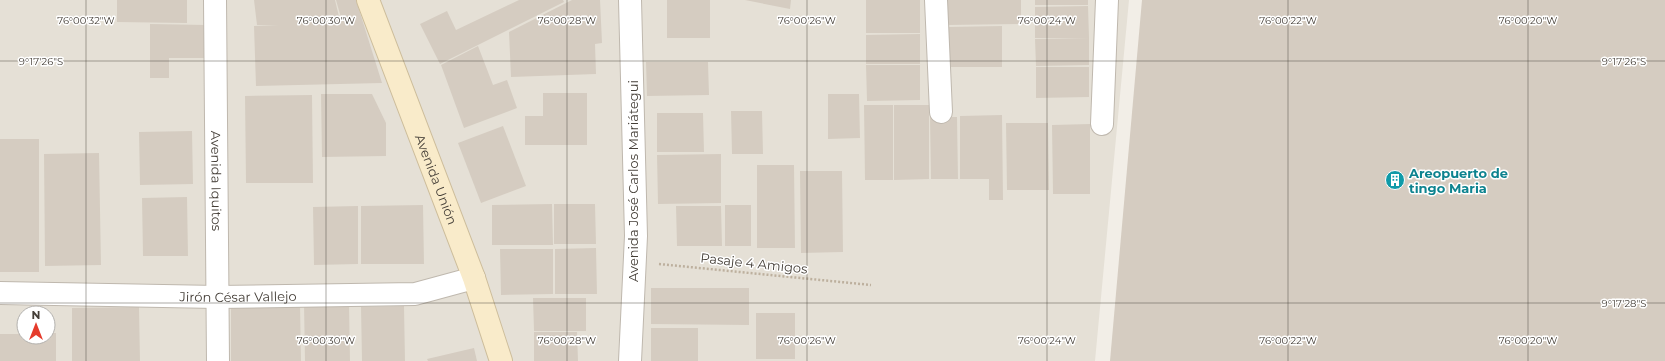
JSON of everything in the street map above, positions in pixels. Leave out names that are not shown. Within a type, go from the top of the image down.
[{"type":"main road","name":"Avenida Unión","points":[[368,0],[474,278],[501,361]]},
{"type":"street","name":"Avenida Iquitos","points":[[215,0],[218,361]]},
{"type":"street","name":"Avenida José Carlos Mariátegui","points":[[630,0],[636,236],[630,361]]},
{"type":"street","points":[[936,0],[941,112]]},
{"type":"street","points":[[1102,124],[1107,0]]},
{"type":"street","name":"Jirón César Vallejo","points":[[0,293],[217,297],[415,294],[474,278]]},
{"type":"path","name":"Pasaje 4 Amigos","points":[[635,261],[871,284]]},
{"type":"shaded area","points":[[0,0],[1129,0],[1095,361],[0,361]]},
{"type":"building","points":[[117,0],[187,0],[187,23],[117,22]]},
{"type":"building","points":[[254,0],[335,0],[340,21],[342,21],[336,0],[356,0],[382,83],[256,86],[254,26],[278,25],[257,25]]},
{"type":"building","points":[[519,0],[563,0],[564,2],[440,64],[420,24],[447,11],[456,30]]},
{"type":"building","points":[[572,0],[600,0],[602,43],[595,44],[596,74],[511,77],[509,32]]},
{"type":"building","points":[[667,0],[710,0],[710,38],[667,38]]},
{"type":"building","points":[[745,0],[791,0],[790,9]]},
{"type":"building","points":[[866,0],[920,0],[920,33],[866,33]]},
{"type":"building","points":[[947,0],[1021,0],[1021,24],[947,25]]},
{"type":"building","points":[[1035,0],[1088,0],[1088,5],[1035,5]]},
{"type":"building","name":"Areopuerto de tingo Maria","points":[[1142,0],[1665,0],[1665,361],[1110,361]]},
{"type":"building","points":[[1088,6],[1089,38],[1035,38],[1035,7]]},
{"type":"building","points":[[150,24],[206,25],[206,58],[169,58],[169,78],[150,78]]},
{"type":"building","points":[[1002,26],[1002,67],[948,67],[948,27]]},
{"type":"building","points":[[920,34],[920,64],[866,64],[866,35]]},
{"type":"building","points":[[1089,38],[1089,65],[1036,66],[1035,39]]},
{"type":"building","points":[[478,46],[493,85],[507,80],[517,108],[464,128],[441,65]]},
{"type":"building","points":[[646,62],[708,62],[709,95],[647,96]]},
{"type":"building","points":[[866,65],[920,65],[920,100],[867,101]]},
{"type":"building","points":[[1036,67],[1089,67],[1089,97],[1036,98]]},
{"type":"building","points":[[543,93],[587,93],[587,145],[525,145],[525,116],[543,116]]},
{"type":"building","points":[[321,94],[372,94],[386,123],[386,156],[322,157]]},
{"type":"building","points":[[828,94],[859,94],[860,138],[828,139]]},
{"type":"building","points":[[312,95],[313,183],[246,183],[245,96]]},
{"type":"building","points":[[864,105],[893,105],[893,180],[865,180]]},
{"type":"building","points":[[894,105],[929,105],[929,179],[894,180]]},
{"type":"building","points":[[731,111],[762,111],[763,154],[732,154]]},
{"type":"building","points":[[657,113],[703,113],[704,152],[657,152]]},
{"type":"building","points":[[1002,115],[1003,200],[989,200],[989,179],[960,179],[960,116]]},
{"type":"building","points":[[930,117],[957,117],[958,179],[931,179]]},
{"type":"building","points":[[1006,123],[1048,123],[1049,190],[1007,190]]},
{"type":"building","points":[[1090,124],[1090,194],[1053,194],[1052,125]]},
{"type":"building","points":[[503,126],[526,186],[481,203],[458,143]]},
{"type":"building","points":[[192,131],[193,184],[140,185],[139,132]]},
{"type":"building","points":[[0,139],[39,139],[39,272],[0,272]]},
{"type":"building","points":[[99,153],[101,265],[45,266],[44,154]]},
{"type":"building","points":[[721,154],[721,203],[658,204],[657,155]]},
{"type":"building","points":[[757,165],[794,165],[795,248],[757,248]]},
{"type":"building","points":[[800,171],[842,171],[843,252],[801,253]]},
{"type":"building","points":[[187,197],[188,256],[143,256],[142,198]]},
{"type":"building","points":[[552,204],[553,245],[492,245],[492,205]]},
{"type":"building","points":[[554,204],[595,204],[596,244],[554,244]]},
{"type":"building","points":[[423,205],[424,264],[361,264],[361,206]]},
{"type":"building","points":[[725,205],[751,205],[751,246],[725,246]]},
{"type":"building","points":[[358,206],[358,264],[314,265],[313,207]]},
{"type":"building","points":[[676,206],[721,206],[722,246],[677,246]]},
{"type":"building","points":[[596,248],[597,294],[555,294],[555,249]]},
{"type":"building","points":[[500,249],[553,249],[553,294],[501,295]]},
{"type":"building","points":[[651,288],[749,288],[749,325],[651,324]]},
{"type":"building","points":[[533,298],[586,298],[586,331],[534,331]]},
{"type":"building","points":[[349,303],[350,361],[305,361],[304,304]]},
{"type":"building","points":[[300,304],[301,361],[231,361],[231,305]]},
{"type":"building","points":[[404,306],[405,361],[362,361],[361,307]]},
{"type":"building","points":[[139,307],[140,361],[72,361],[72,308]]},
{"type":"building","points":[[756,313],[795,313],[795,359],[756,359]]},
{"type":"building","points":[[651,328],[698,328],[698,361],[651,361]]},
{"type":"building","points":[[534,332],[577,332],[578,361],[534,361]]},
{"type":"building","points":[[0,334],[16,334],[16,345],[56,345],[56,361],[0,361]]},
{"type":"building","points":[[474,348],[477,361],[428,361],[427,359]]},
{"type":"place","name":"Areopuerto de tingo Maria","points":[[1395,180]]}]
